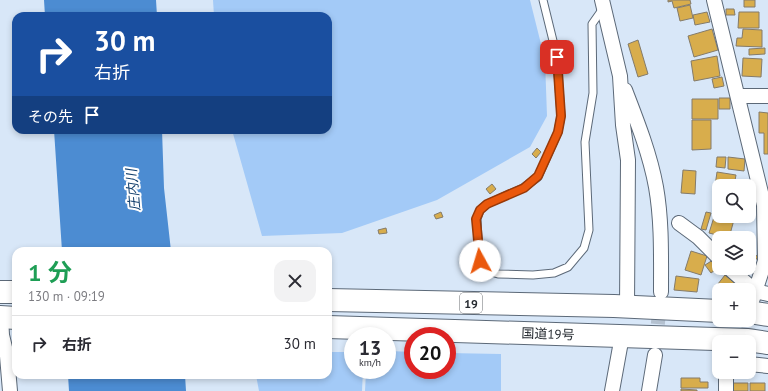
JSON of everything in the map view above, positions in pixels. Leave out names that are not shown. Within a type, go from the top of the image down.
[{"type":"highway","name":"19","points":[[332,300],[621,306],[712,311]]},
{"type":"highway","name":"国道19号","points":[[332,327],[747,340],[768,343]]},
{"type":"street","points":[[714,0],[766,205],[765,261],[758,303]]},
{"type":"street","points":[[603,4],[620,76],[642,136],[656,187],[660,229],[661,292]]},
{"type":"street","points":[[620,76],[623,125],[628,160],[621,306]]},
{"type":"street","points":[[738,96],[768,96]]},
{"type":"street","points":[[679,223],[698,237],[712,251]]},
{"type":"street","points":[[735,275],[758,303]]},
{"type":"street","points":[[6,318],[2,335],[7,356],[10,391]]},
{"type":"street","points":[[612,391],[617,336]]},
{"type":"street","points":[[649,391],[655,355]]},
{"type":"street","points":[[756,365],[768,366]]},
{"type":"street","points":[[726,379],[726,391]]},
{"type":"lane","points":[[543,0],[557,57],[561,116],[558,132],[538,176],[524,188],[487,204],[480,210],[476,219],[480,261],[491,272],[498,274],[533,275],[554,273],[568,267],[584,248],[589,230],[585,142],[592,93],[592,24],[603,4]]},
{"type":"shaded area","points":[[213,0],[530,0],[545,60],[547,116],[530,147],[437,200],[342,233],[262,236],[233,134],[332,134],[332,12],[214,12]]},
{"type":"shaded area","points":[[396,351],[404,352],[404,379],[456,379],[456,353],[501,354],[501,391],[365,391],[366,379],[396,379]]},
{"type":"shaded area","points":[[332,352],[344,352],[344,379],[363,379],[362,391],[259,391],[257,379],[332,379]]},
{"type":"water","points":[[44,0],[156,0],[157,12],[45,12]]},
{"type":"water","name":"庄内川","points":[[54,134],[162,134],[164,188],[171,247],[62,247]]},
{"type":"water","points":[[68,379],[185,379],[186,391],[69,391]]},
{"type":"building","points":[[668,0],[690,0],[691,4],[674,8],[672,1],[668,2]]},
{"type":"building","points":[[744,0],[755,0],[755,7],[744,7]]},
{"type":"building","points":[[690,5],[693,18],[680,21],[677,8]]},
{"type":"building","points":[[726,9],[734,9],[735,15],[726,15]]},
{"type":"building","points":[[707,12],[710,22],[695,25],[693,15]]},
{"type":"building","points":[[739,12],[759,12],[759,28],[738,28]]},
{"type":"building","points":[[712,29],[718,50],[694,57],[688,36]]},
{"type":"building","points":[[743,29],[762,30],[762,47],[736,46],[737,38],[742,38]]},
{"type":"building","points":[[638,40],[648,74],[638,77],[628,44]]},
{"type":"building","points":[[765,48],[765,54],[749,55],[749,49]]},
{"type":"building","points":[[717,56],[720,76],[694,81],[691,61]]},
{"type":"building","points":[[743,58],[762,59],[761,77],[742,76]]},
{"type":"building","points":[[722,77],[724,86],[714,88],[712,79]]},
{"type":"building","points":[[719,98],[730,98],[730,109],[719,109]]},
{"type":"building","points":[[692,99],[718,99],[718,119],[692,119]]},
{"type":"building","points":[[759,112],[768,113],[768,154],[764,154],[764,133],[759,133]]},
{"type":"building","points":[[692,120],[711,120],[711,149],[692,150]]},
{"type":"building","points":[[537,148],[541,152],[536,158],[532,154]]},
{"type":"building","points":[[717,157],[726,157],[725,168],[716,167]]},
{"type":"building","points":[[728,157],[745,159],[744,171],[728,169]]},
{"type":"building","points":[[683,170],[696,171],[695,194],[681,193]]},
{"type":"building","points":[[717,172],[736,175],[735,179],[716,179]]},
{"type":"building","points":[[492,184],[496,189],[490,194],[486,189]]},
{"type":"building","points":[[441,212],[443,217],[436,219],[434,215]]},
{"type":"building","points":[[706,212],[711,213],[706,230],[701,229]]},
{"type":"building","points":[[712,223],[733,223],[731,231],[712,231],[712,234],[709,233]]},
{"type":"building","points":[[386,228],[387,233],[379,234],[378,230]]},
{"type":"building","points":[[712,241],[712,248],[709,247]]},
{"type":"building","points":[[691,251],[707,256],[701,275],[685,270]]},
{"type":"building","points":[[712,261],[712,272],[711,273],[705,265]]},
{"type":"building","points":[[725,275],[735,283],[719,283]]},
{"type":"building","points":[[676,276],[699,279],[697,292],[674,290]]},
{"type":"building","points":[[681,378],[700,378],[700,382],[708,382],[708,388],[681,388]]},
{"type":"building","points":[[732,383],[748,383],[748,391],[732,391]]},
{"type":"building","points":[[750,383],[765,383],[765,391],[750,391]]},
{"type":"building","points":[[681,389],[697,390],[697,391],[681,391]]},
{"type":"tunnel","points":[[656,345],[660,300]]},
{"type":"tunnel","points":[[748,335],[749,327]]},
{"type":"route","points":[[480,261],[478,254],[476,219],[480,210],[487,204],[532,183],[543,167],[558,132],[561,116],[557,57]]}]
